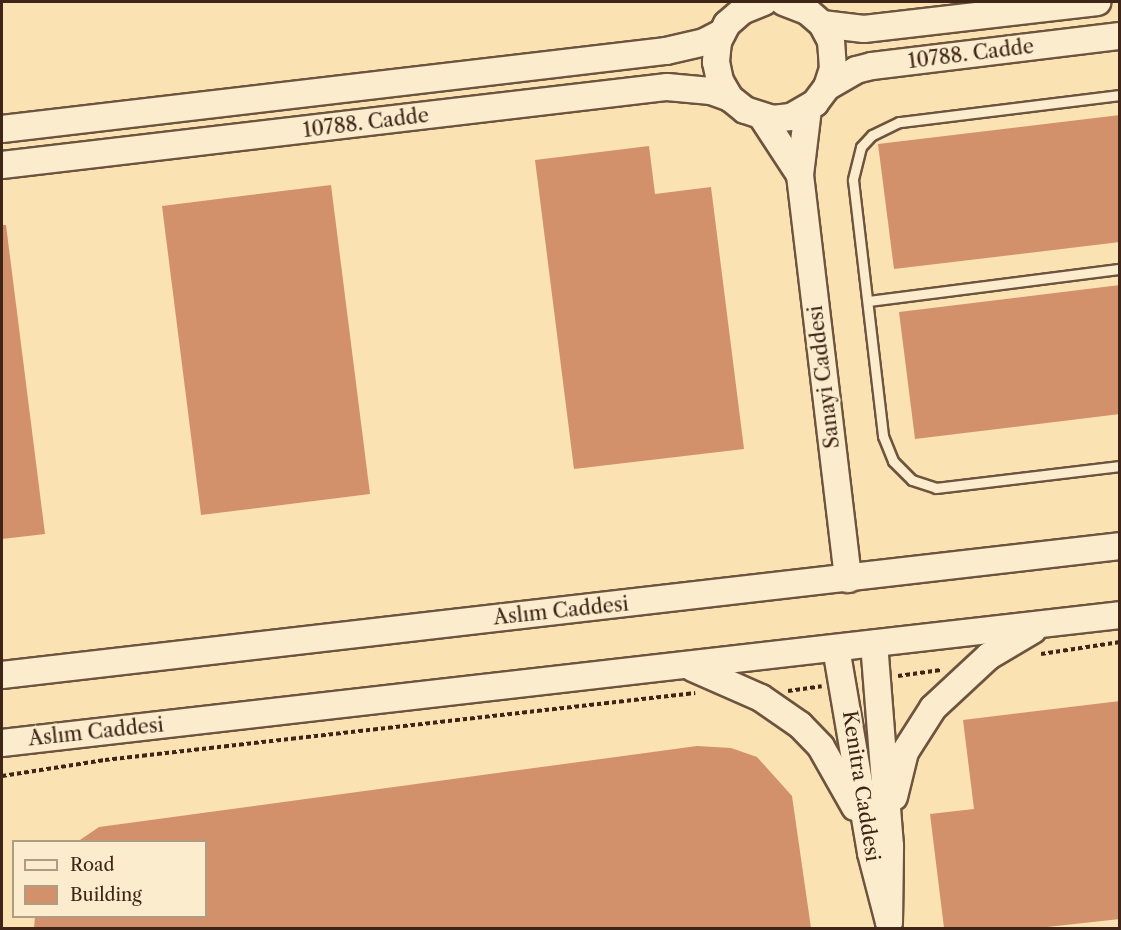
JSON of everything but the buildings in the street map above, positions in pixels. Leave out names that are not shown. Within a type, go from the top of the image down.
[{"type":"street","name":"10788. Cadde","points":[[2,129],[666,51],[704,42],[732,17],[764,2]]},
{"type":"street","name":"10788. Cadde","points":[[822,24],[864,29],[1096,2]]},
{"type":"street","points":[[732,17],[716,52],[717,72],[730,98],[745,111],[762,117],[791,117],[808,109],[827,87],[833,69],[833,50],[822,24],[793,3]]},
{"type":"street","name":"10788. Cadde","points":[[827,87],[849,73],[872,66],[1119,36]]},
{"type":"street","name":"10788. Cadde","points":[[2,165],[667,87],[711,92],[730,98]]},
{"type":"street","name":"Sanayi Caddesi","points":[[808,109],[800,175],[848,579]]},
{"type":"street","name":"Sanayi Caddesi","points":[[762,117],[800,175]]},
{"type":"street","name":"Aslım Caddesi","points":[[2,675],[1119,546]]},
{"type":"street","name":"Aslım Caddesi","points":[[2,743],[690,667],[1119,615]]},
{"type":"street","points":[[881,849],[896,777],[905,752],[933,708],[972,670],[1008,643],[1047,623]]},
{"type":"street","name":"Kenitra Caddesi","points":[[874,644],[881,849],[890,925]]},
{"type":"street","name":"Kenitra Caddesi","points":[[836,648],[881,849]]},
{"type":"street","points":[[690,667],[760,698],[800,726],[822,747],[881,849]]},
{"type":"lane","points":[[1119,96],[899,122],[872,135],[855,162],[853,180],[883,435],[893,461],[912,480],[936,488],[963,487],[1119,466]]},
{"type":"lane","points":[[869,301],[1119,269]]},
{"type":"path","points":[[1038,655],[1119,642]]},
{"type":"path","points":[[876,679],[950,669],[972,670]]},
{"type":"path","points":[[760,698],[843,683]]},
{"type":"path","points":[[2,776],[222,747],[693,693],[703,696]]}]
